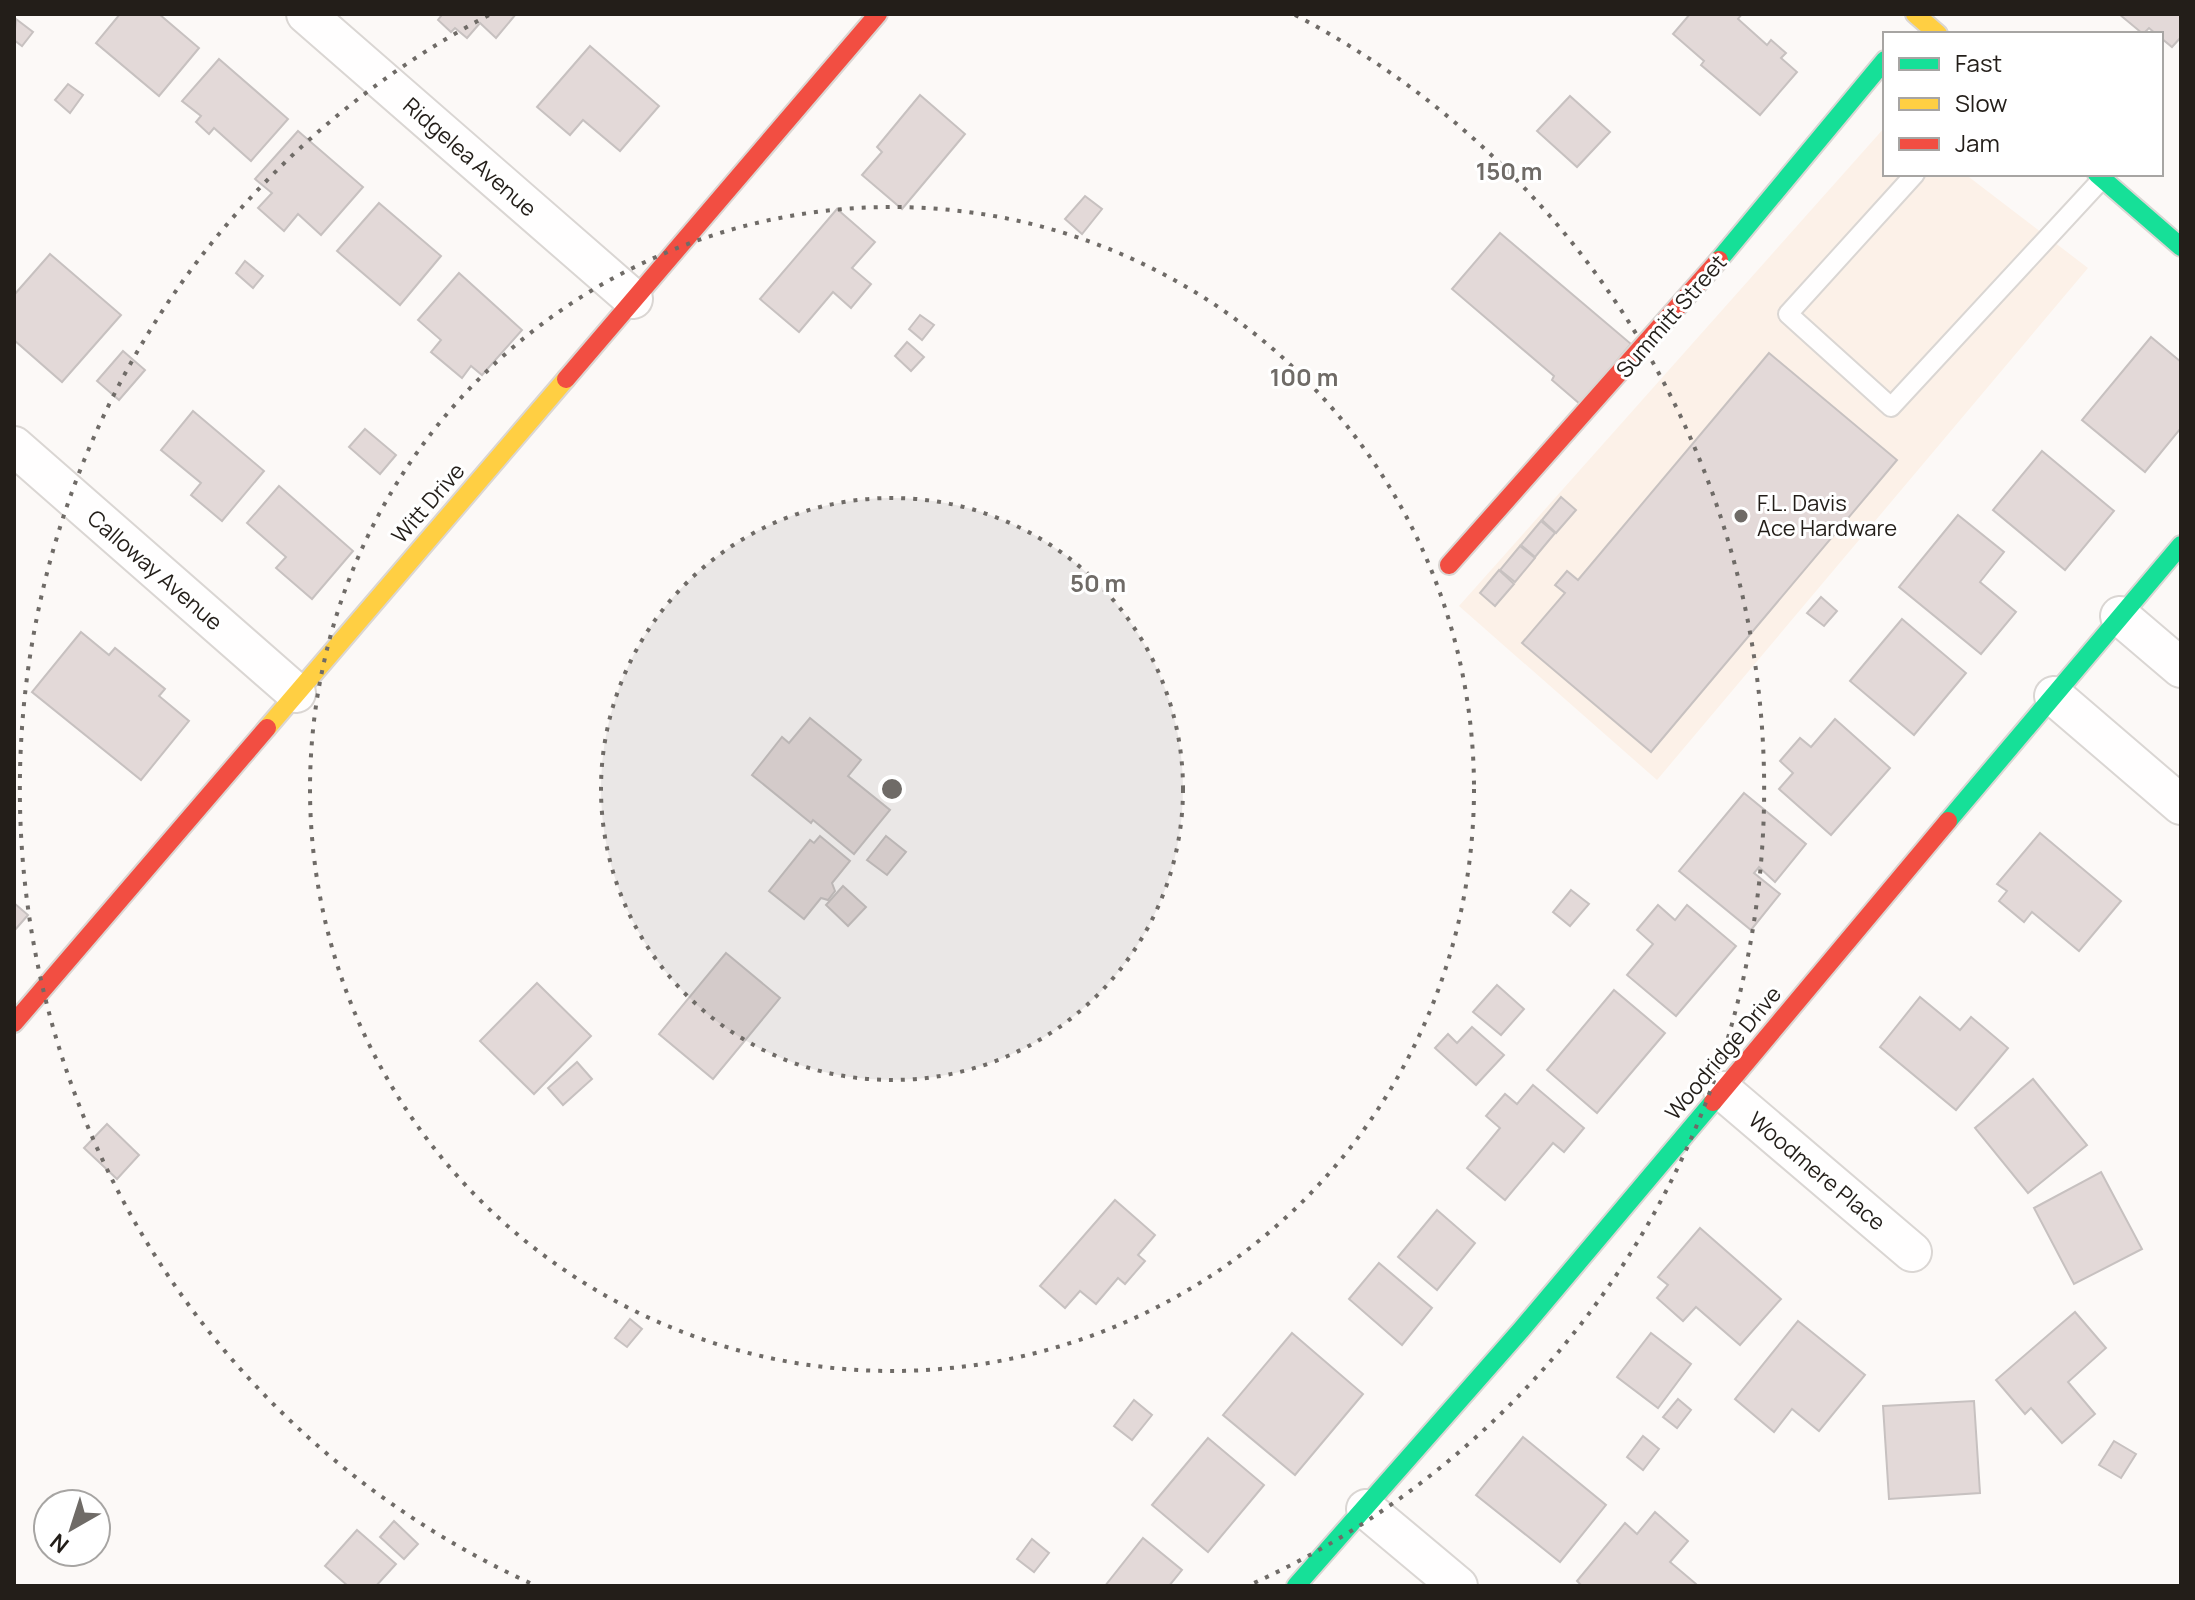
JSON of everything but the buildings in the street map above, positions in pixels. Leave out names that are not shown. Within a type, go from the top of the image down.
[{"type":"street","name":"Ridgelea Avenue","points":[[306,14],[633,299]]},
{"type":"street","name":"Witt Drive","points":[[14,1023],[878,14]]},
{"type":"street","name":"Summitt Street","points":[[1449,565],[1654,336],[1778,192],[1854,94],[1883,62]]},
{"type":"street","points":[[2100,176],[2175,231]]},
{"type":"street","name":"Calloway Avenue","points":[[14,446],[296,693]]},
{"type":"street","name":"Woodridge Drive","points":[[1296,1586],[1366,1509],[1723,1091],[2181,545]]},
{"type":"street","points":[[2120,616],[2181,668]]},
{"type":"street","points":[[2054,696],[2181,805]]},
{"type":"street","name":"Woodmere Place","points":[[1723,1091],[1912,1252]]},
{"type":"street","points":[[1366,1509],[1458,1586]]},
{"type":"lane","points":[[1913,176],[1788,314],[1891,407],[2100,176]]},
{"type":"shaded area","points":[[1883,129],[1883,176],[1968,176],[2088,268],[1657,780],[1459,606]]},
{"type":"traffic: fast","points":[[1719,260],[1883,62]]},
{"type":"traffic: fast","points":[[2099,176],[2181,247]]},
{"type":"traffic: fast","points":[[1948,821],[2181,545]]},
{"type":"traffic: fast","points":[[1296,1586],[1521,1330],[1713,1102]]},
{"type":"traffic: slow","points":[[1915,14],[1936,32]]},
{"type":"traffic: slow","points":[[267,728],[566,379]]},
{"type":"traffic: jam","points":[[566,379],[878,14]]},
{"type":"traffic: jam","points":[[1449,565],[1719,260]]},
{"type":"traffic: jam","points":[[14,1023],[267,728]]},
{"type":"traffic: jam","points":[[1713,1102],[1948,821]]},
{"type":"place","name":"F.L. Davis Ace Hardware","points":[[1741,516]]}]
